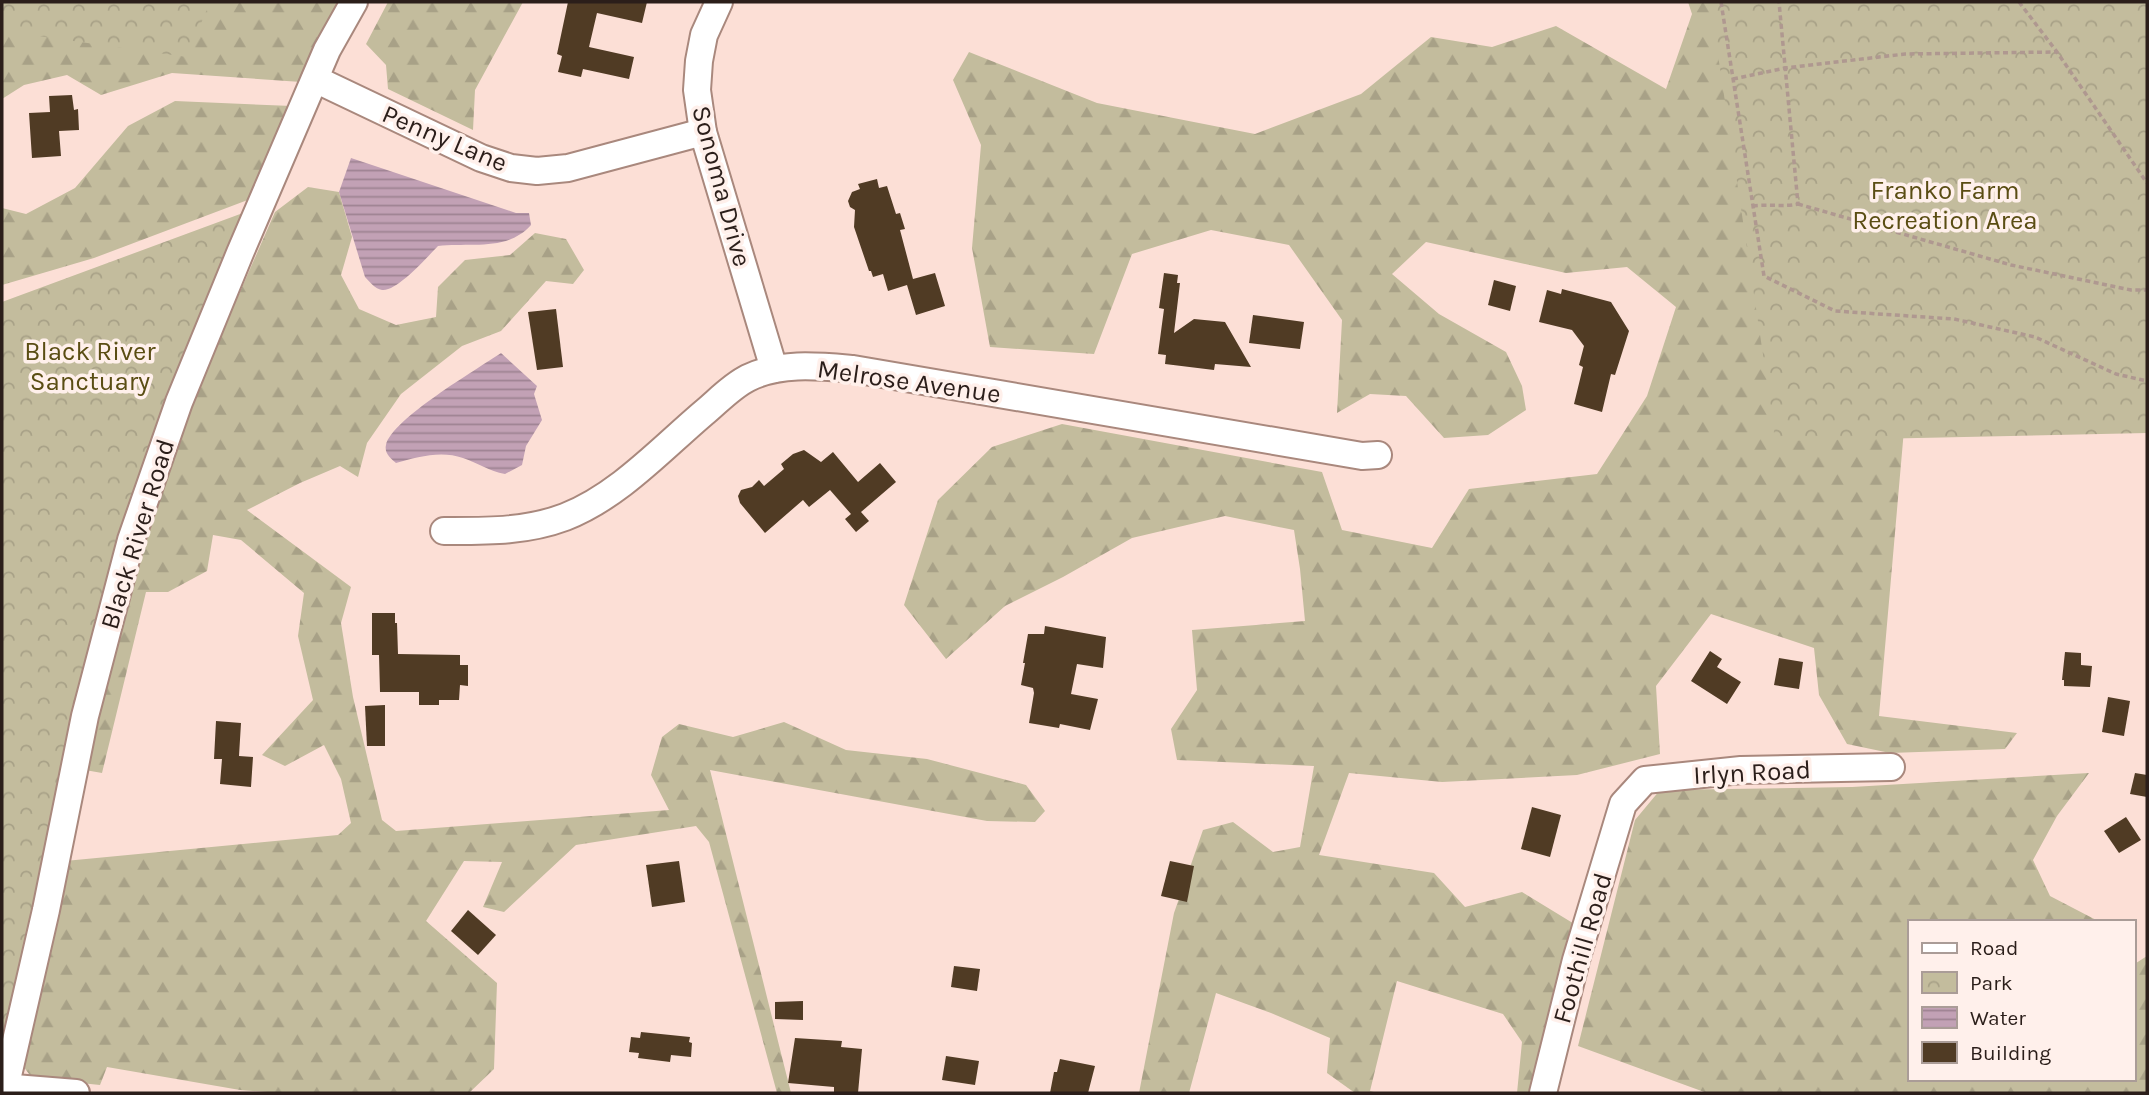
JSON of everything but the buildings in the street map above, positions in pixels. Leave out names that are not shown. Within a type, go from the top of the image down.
[{"type":"street","name":"Black River Road","points":[[4,1089],[46,910],[85,716],[131,540],[179,402],[240,253],[327,50],[354,2]]},
{"type":"street","name":"Sonoma Drive","points":[[719,2],[704,34],[699,61],[697,90],[703,132],[774,369]]},
{"type":"street","name":"Penny Lane","points":[[315,79],[481,158],[510,168],[537,171],[568,168],[703,132]]},
{"type":"street","name":"Melrose Avenue","points":[[444,531],[502,531],[533,527],[566,517],[599,500],[631,476],[747,378],[774,369],[798,366],[853,369],[1362,456],[1378,455]]},
{"type":"street","name":"Irlyn Road","points":[[1623,804],[1645,780],[1741,770],[1891,767]]},
{"type":"street","name":"Foothill Road","points":[[1543,1093],[1576,960],[1623,804]]},
{"type":"street","points":[[4,1089],[76,1093]]},
{"type":"path","points":[[1721,2],[1764,276],[1835,311],[1954,319],[2035,337],[2116,374],[2147,381]]},
{"type":"path","points":[[1779,2],[1798,204]]},
{"type":"path","points":[[2019,2],[2057,52],[2147,183]]},
{"type":"path","points":[[1733,79],[1785,68],[1905,54],[2057,52]]},
{"type":"path","points":[[1753,206],[1777,203],[1788,207],[1798,204],[2011,265],[2131,290],[2147,290]]},
{"type":"green space","points":[[2,2],[342,2],[301,82],[172,73],[101,95],[67,75],[24,85],[2,99]]},
{"type":"green space","points":[[2,2],[210,2],[187,57],[2,31]]},
{"type":"green space","points":[[388,2],[523,2],[475,90],[473,130],[388,89],[386,65],[366,44]]},
{"type":"green space","points":[[1688,2],[1889,2],[1912,338],[1879,716],[2017,733],[2005,749],[1890,753],[1847,744],[1819,695],[1814,648],[1711,614],[1656,686],[1660,754],[1577,775],[1442,782],[1349,773],[1319,855],[1434,873],[1465,907],[1522,892],[1576,925],[1534,1093],[1517,1093],[1522,1042],[1503,1014],[1397,981],[1370,1091],[1378,1093],[1355,1093],[1327,1073],[1330,1038],[1216,993],[1189,1093],[1139,1093],[1174,913],[1203,830],[1233,822],[1273,852],[1300,847],[1314,766],[1177,760],[1171,729],[1197,690],[1192,630],[1305,621],[1294,530],[1225,516],[1132,538],[1005,606],[946,659],[904,605],[938,500],[992,447],[1062,424],[1322,472],[1342,530],[1432,548],[1469,489],[1597,474],[1647,396],[1676,307],[1627,267],[1566,273],[1426,242],[1392,274],[1439,314],[1506,352],[1522,386],[1526,410],[1488,435],[1444,438],[1406,396],[1370,394],[1337,413],[1342,320],[1289,245],[1211,230],[1132,254],[1094,354],[990,347],[972,248],[981,145],[953,80],[969,52],[1097,103],[1255,134],[1361,94],[1431,37],[1492,47],[1556,26],[1666,89],[1692,14]]},
{"type":"green space","name":"Franko Farm Recreation Area","points":[[1710,2],[2147,2],[2147,433],[1776,441]]},
{"type":"green space","points":[[175,101],[292,106],[253,198],[94,258],[2,285],[2,208],[26,214],[75,188],[128,126]]},
{"type":"green space","points":[[308,187],[339,192],[352,237],[341,275],[359,309],[396,325],[436,317],[438,287],[465,260],[510,255],[535,233],[566,239],[584,270],[573,284],[546,281],[501,331],[462,346],[401,394],[367,443],[358,477],[340,466],[247,510],[351,587],[341,623],[353,697],[382,820],[396,831],[669,810],[651,775],[662,737],[679,724],[733,737],[784,722],[846,750],[927,759],[1026,785],[1045,811],[1035,822],[987,821],[710,770],[791,1093],[777,1093],[709,842],[696,826],[576,845],[504,912],[483,907],[502,862],[464,861],[426,921],[497,983],[494,1069],[469,1093],[281,1093],[240,1090],[107,1067],[100,1085],[32,1078],[23,1066],[65,861],[338,835],[351,823],[341,779],[324,745],[285,766],[262,755],[313,700],[298,636],[304,593],[241,540],[213,535],[207,571],[168,592],[146,592],[102,773],[85,770],[123,609],[165,463],[275,212]]},
{"type":"green space","name":"Black River Sanctuary","points":[[251,210],[173,399],[2,1064],[2,302]]},
{"type":"green space","points":[[2089,773],[2057,816],[2033,860],[2050,896],[2096,920],[1908,920],[1908,1081],[2135,1081],[2135,964],[2147,956],[2147,1093],[1707,1093],[1578,1046],[1635,820],[1660,790],[1852,787]]},
{"type":"water","points":[[351,158],[516,213],[529,213],[531,225],[511,239],[499,242],[438,246],[404,280],[388,289],[379,289],[365,277],[339,192]]},
{"type":"water","points":[[501,353],[537,386],[534,394],[542,420],[526,446],[522,465],[505,474],[455,456],[429,455],[396,463],[390,458],[386,445],[403,422],[436,396]]}]
